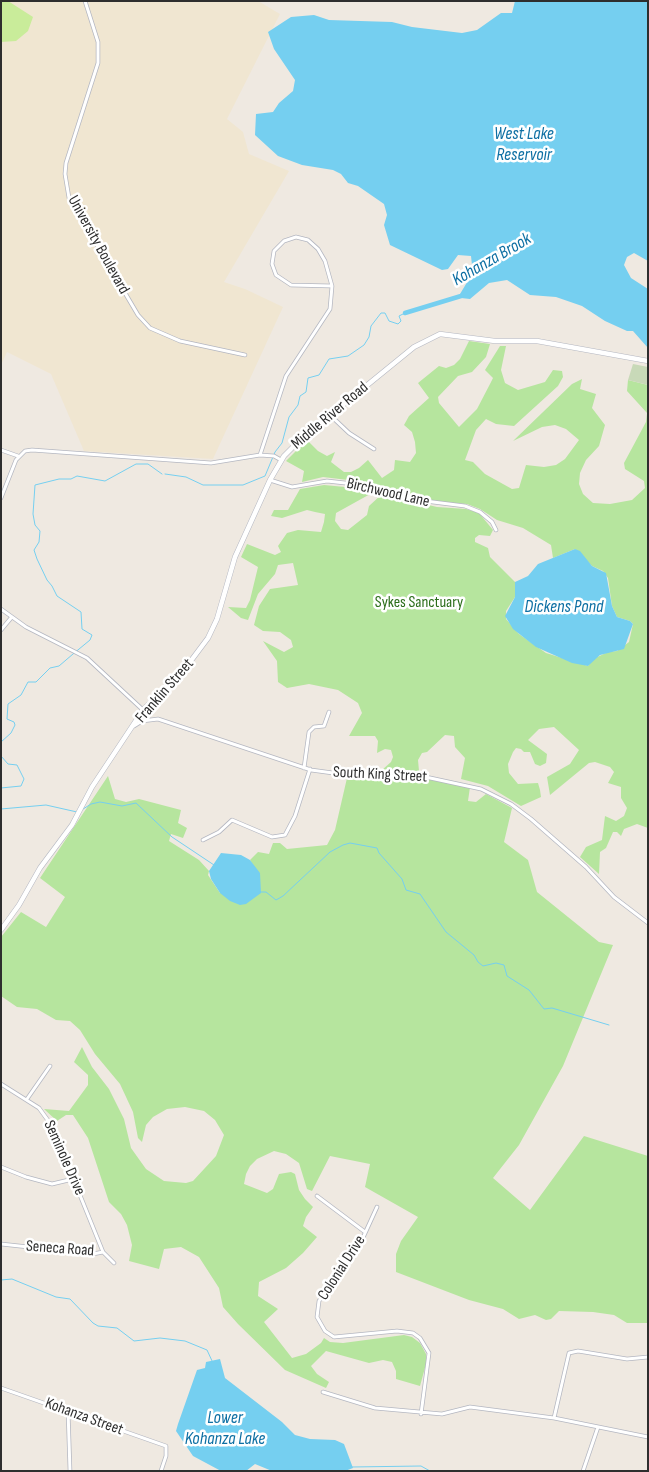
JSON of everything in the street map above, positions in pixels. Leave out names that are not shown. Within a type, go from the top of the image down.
[{"type":"main road","name":"Middle River Road","points":[[279,459],[329,415],[414,347],[440,334],[495,341],[537,341],[648,361]]},
{"type":"main road","name":"Franklin Street","points":[[1,930],[15,913],[34,876],[72,825],[92,787],[143,710],[187,666],[208,638],[217,619],[235,557],[279,459]]},
{"type":"street","name":"University Boulevard","points":[[86,1],[98,42],[98,57],[96,74],[66,163],[65,174],[69,198],[138,315],[150,328],[180,342],[245,355]]},
{"type":"street","points":[[260,455],[286,376],[330,309],[332,286],[325,261],[313,244],[296,237],[290,238],[278,246],[272,257],[272,264],[280,279],[298,286],[332,286]]},
{"type":"street","points":[[329,415],[349,433],[374,449]]},
{"type":"street","name":"Middle River Road","points":[[18,456],[26,451],[44,449],[111,457],[211,463],[260,455],[279,459]]},
{"type":"street","points":[[1,450],[18,456],[10,471],[1,498]]},
{"type":"street","name":"Birchwood Lane","points":[[270,480],[292,487],[326,481],[354,484],[417,500],[465,506],[480,512],[492,522],[496,530]]},
{"type":"street","points":[[1,609],[11,618],[76,652],[96,665],[143,710]]},
{"type":"street","points":[[1,630],[11,618]]},
{"type":"street","points":[[304,768],[309,732],[314,727],[324,726],[329,712]]},
{"type":"street","name":"South King Street","points":[[133,726],[142,721],[158,719],[304,768],[355,776],[421,776],[481,789],[511,804],[531,819],[586,866],[614,897],[648,923]]},
{"type":"street","points":[[203,840],[219,832],[232,820],[272,838],[285,835],[295,816],[310,769]]},
{"type":"street","points":[[27,1099],[50,1066]]},
{"type":"street","name":"Seminole Drive","points":[[1,1084],[39,1108],[52,1126],[103,1252]]},
{"type":"street","points":[[1,1167],[26,1178],[52,1184],[74,1179]]},
{"type":"street","points":[[317,1196],[365,1232]]},
{"type":"street","name":"Colonial Drive","points":[[377,1207],[351,1257],[319,1300],[316,1317],[325,1331],[334,1337],[396,1331],[413,1333],[420,1338],[429,1353],[421,1414]]},
{"type":"street","name":"Seneca Road","points":[[1,1244],[93,1254],[103,1252],[114,1263]]},
{"type":"street","points":[[554,1418],[569,1353],[578,1351],[626,1359],[648,1357]]},
{"type":"street","name":"Kohanza Street","points":[[1,1388],[166,1446],[166,1456],[161,1471]]},
{"type":"street","points":[[323,1392],[375,1408],[421,1414],[442,1414],[470,1408],[554,1418],[648,1437]]},
{"type":"street","points":[[68,1410],[70,1471]]},
{"type":"street","points":[[582,1471],[598,1427]]},
{"type":"shaded area","points":[[1,1],[258,1],[280,14],[227,119],[243,132],[249,154],[289,171],[224,282],[245,289],[283,307],[213,459],[84,451],[51,374],[7,352],[1,365]]},
{"type":"green space","points":[[1,1],[8,1],[33,17],[28,31],[16,41],[1,42]]},
{"type":"green space","name":"Sykes Sanctuary","points":[[469,341],[490,344],[486,357],[472,372],[458,376],[438,397],[439,403],[459,427],[477,409],[490,384],[493,378],[485,370],[500,346],[506,346],[501,370],[505,383],[518,390],[545,382],[553,370],[562,371],[563,377],[558,386],[514,426],[496,424],[486,419],[476,430],[465,460],[473,462],[485,474],[512,489],[519,488],[526,465],[544,467],[556,465],[565,459],[579,440],[566,429],[555,425],[542,427],[513,441],[572,384],[582,379],[580,389],[596,394],[592,408],[605,425],[599,446],[586,460],[580,473],[579,484],[583,494],[593,503],[610,504],[632,500],[645,488],[644,481],[625,469],[624,463],[646,422],[647,413],[627,391],[628,380],[648,385],[648,828],[637,824],[624,829],[621,836],[617,832],[613,832],[606,848],[600,852],[599,874],[580,857],[586,847],[602,840],[605,816],[616,821],[624,816],[627,808],[621,798],[621,787],[608,783],[614,772],[610,767],[595,762],[589,763],[550,795],[547,777],[570,764],[579,750],[554,727],[539,729],[528,740],[547,754],[546,763],[540,766],[535,764],[530,752],[524,752],[521,749],[516,748],[513,752],[508,764],[509,773],[518,784],[538,783],[540,790],[541,797],[521,806],[488,786],[461,779],[465,758],[455,747],[454,736],[445,735],[427,752],[422,753],[418,760],[419,771],[382,770],[391,762],[393,757],[391,750],[385,749],[377,753],[378,741],[375,736],[349,736],[362,713],[358,703],[338,690],[309,684],[287,688],[278,682],[277,661],[263,641],[284,652],[293,647],[291,640],[280,632],[263,631],[254,625],[259,606],[270,589],[298,585],[293,563],[278,565],[275,574],[258,594],[248,620],[241,618],[228,607],[246,608],[250,600],[258,567],[241,557],[247,544],[275,555],[281,552],[278,546],[287,533],[298,530],[321,532],[325,514],[307,510],[282,518],[271,516],[274,510],[288,510],[300,489],[324,485],[372,493],[336,513],[335,521],[341,529],[348,530],[367,515],[369,506],[382,494],[437,507],[466,509],[479,513],[493,530],[490,536],[479,535],[475,538],[475,542],[488,548],[490,557],[515,582],[515,597],[506,611],[506,619],[519,634],[546,653],[588,666],[593,659],[608,652],[617,651],[629,642],[633,624],[630,621],[617,617],[612,606],[608,578],[603,571],[592,566],[575,549],[553,558],[551,545],[523,528],[497,520],[480,509],[467,504],[438,502],[348,480],[323,477],[302,482],[304,471],[286,461],[307,440],[318,451],[327,456],[335,452],[331,462],[344,472],[351,472],[359,468],[368,460],[382,478],[394,470],[395,460],[410,462],[416,453],[415,442],[412,432],[404,425],[409,416],[429,398],[418,383],[439,366],[446,368],[454,365],[460,359]]},
{"type":"green space","points":[[633,364],[648,367],[648,385],[628,380]]},
{"type":"green space","points":[[108,776],[115,799],[126,802],[139,799],[181,810],[178,823],[187,828],[183,838],[171,834],[169,841],[199,860],[209,871],[208,875],[220,893],[253,865],[250,860],[258,852],[269,854],[273,843],[280,843],[287,849],[327,845],[335,830],[347,778],[412,777],[446,782],[470,787],[468,801],[476,802],[486,794],[512,808],[504,842],[528,860],[537,892],[599,942],[613,945],[563,1066],[519,1145],[493,1178],[530,1210],[584,1136],[648,1156],[648,1323],[627,1323],[614,1315],[593,1312],[559,1311],[551,1319],[546,1320],[535,1315],[519,1319],[503,1309],[469,1300],[396,1272],[396,1254],[401,1241],[418,1217],[365,1187],[370,1164],[330,1156],[312,1191],[307,1189],[299,1163],[286,1154],[274,1151],[257,1159],[250,1166],[246,1174],[244,1184],[267,1193],[273,1189],[279,1174],[291,1172],[295,1174],[299,1190],[313,1207],[306,1217],[303,1226],[317,1237],[286,1268],[259,1282],[258,1296],[278,1309],[264,1322],[292,1358],[306,1354],[321,1343],[324,1338],[330,1342],[343,1343],[404,1335],[412,1337],[420,1343],[426,1354],[426,1364],[420,1386],[396,1379],[396,1371],[392,1362],[383,1360],[369,1363],[326,1351],[311,1366],[317,1374],[329,1382],[326,1388],[285,1370],[238,1324],[223,1307],[219,1288],[199,1257],[181,1247],[164,1249],[159,1269],[129,1261],[132,1245],[127,1225],[121,1214],[109,1202],[88,1138],[73,1115],[66,1115],[57,1121],[44,1109],[69,1111],[88,1085],[88,1075],[74,1062],[82,1047],[92,1067],[109,1089],[124,1119],[131,1148],[146,1169],[164,1181],[186,1183],[193,1181],[216,1156],[224,1135],[215,1120],[204,1111],[185,1107],[167,1109],[153,1117],[146,1125],[142,1142],[138,1138],[133,1112],[120,1084],[95,1054],[80,1030],[70,1021],[56,1020],[37,1009],[17,1007],[1,996],[1,937],[21,912],[46,927],[65,897],[40,878]]},
{"type":"water","name":"West Lake Reservoir","points":[[515,1],[648,1],[648,261],[634,253],[627,257],[624,265],[631,278],[648,289],[648,348],[633,331],[627,331],[605,321],[582,306],[556,297],[530,295],[507,280],[489,283],[470,299],[461,298],[460,294],[469,279],[472,265],[471,256],[458,255],[448,269],[442,270],[390,245],[384,225],[387,215],[384,204],[358,186],[348,183],[341,174],[333,170],[302,165],[278,156],[255,135],[256,114],[273,112],[279,103],[293,91],[295,80],[274,49],[268,32],[291,17],[314,15],[329,20],[392,22],[412,27],[462,33],[477,30],[501,13],[512,13]]},
{"type":"water","name":"Dickens Pond","points":[[575,549],[580,551],[592,566],[606,573],[612,606],[617,617],[630,621],[633,624],[624,649],[600,655],[588,666],[572,663],[536,647],[513,629],[505,616],[515,597],[515,582],[528,576],[538,564]]},
{"type":"water","points":[[221,853],[241,855],[250,860],[260,873],[261,893],[246,904],[240,905],[230,901],[220,893],[211,879],[209,871]]},
{"type":"water","name":"Lower Kohanza Lake","points":[[220,1359],[225,1378],[282,1422],[295,1435],[310,1439],[335,1440],[344,1444],[353,1468],[345,1471],[272,1471],[255,1464],[246,1471],[221,1471],[193,1456],[176,1431],[197,1370],[205,1368],[206,1362]]},
{"type":"waterway","name":"Kohanza Brook","points":[[405,313],[461,296]]},
{"type":"waterway","name":"Kohanza Brook","points":[[165,474],[186,477],[203,485],[243,485],[265,476],[275,452],[282,443],[289,417],[298,405],[300,396],[306,392],[308,378],[319,375],[329,359],[348,356],[364,345],[369,337],[371,326],[381,313],[385,313],[389,321],[398,324],[401,321],[399,316],[405,313]]},
{"type":"waterway","name":"Kohanza Brook","points":[[1,742],[11,733],[15,725],[14,722],[7,719],[8,704],[21,695],[28,682],[36,682],[50,668],[59,666],[90,640],[92,635],[82,629],[81,612],[57,596],[37,559],[34,550],[39,542],[40,531],[35,525],[33,514],[35,485],[59,479],[71,479],[77,476],[105,481],[136,464],[148,464],[162,474]]},
{"type":"waterway","name":"Kohanza Brook","points":[[1,756],[8,764],[17,765],[24,779],[21,786],[1,788]]},
{"type":"waterway","points":[[80,811],[91,804],[100,802],[122,806],[136,803],[172,837],[214,865]]},
{"type":"waterway","points":[[1,809],[46,805],[77,812]]},
{"type":"waterway","points":[[260,892],[266,892],[276,900],[283,896],[330,852],[343,845],[350,843],[377,848],[379,853],[402,879],[406,890],[420,894],[446,932],[474,955],[483,966],[496,963],[504,965],[507,976],[529,990],[544,1009],[552,1008],[609,1025]]},
{"type":"waterway","points":[[1,1280],[12,1279],[56,1297],[70,1299],[93,1323],[98,1326],[117,1328],[134,1341],[160,1338],[185,1341],[207,1350],[213,1363]]},
{"type":"waterway","points":[[352,1467],[421,1466],[430,1471]]}]
